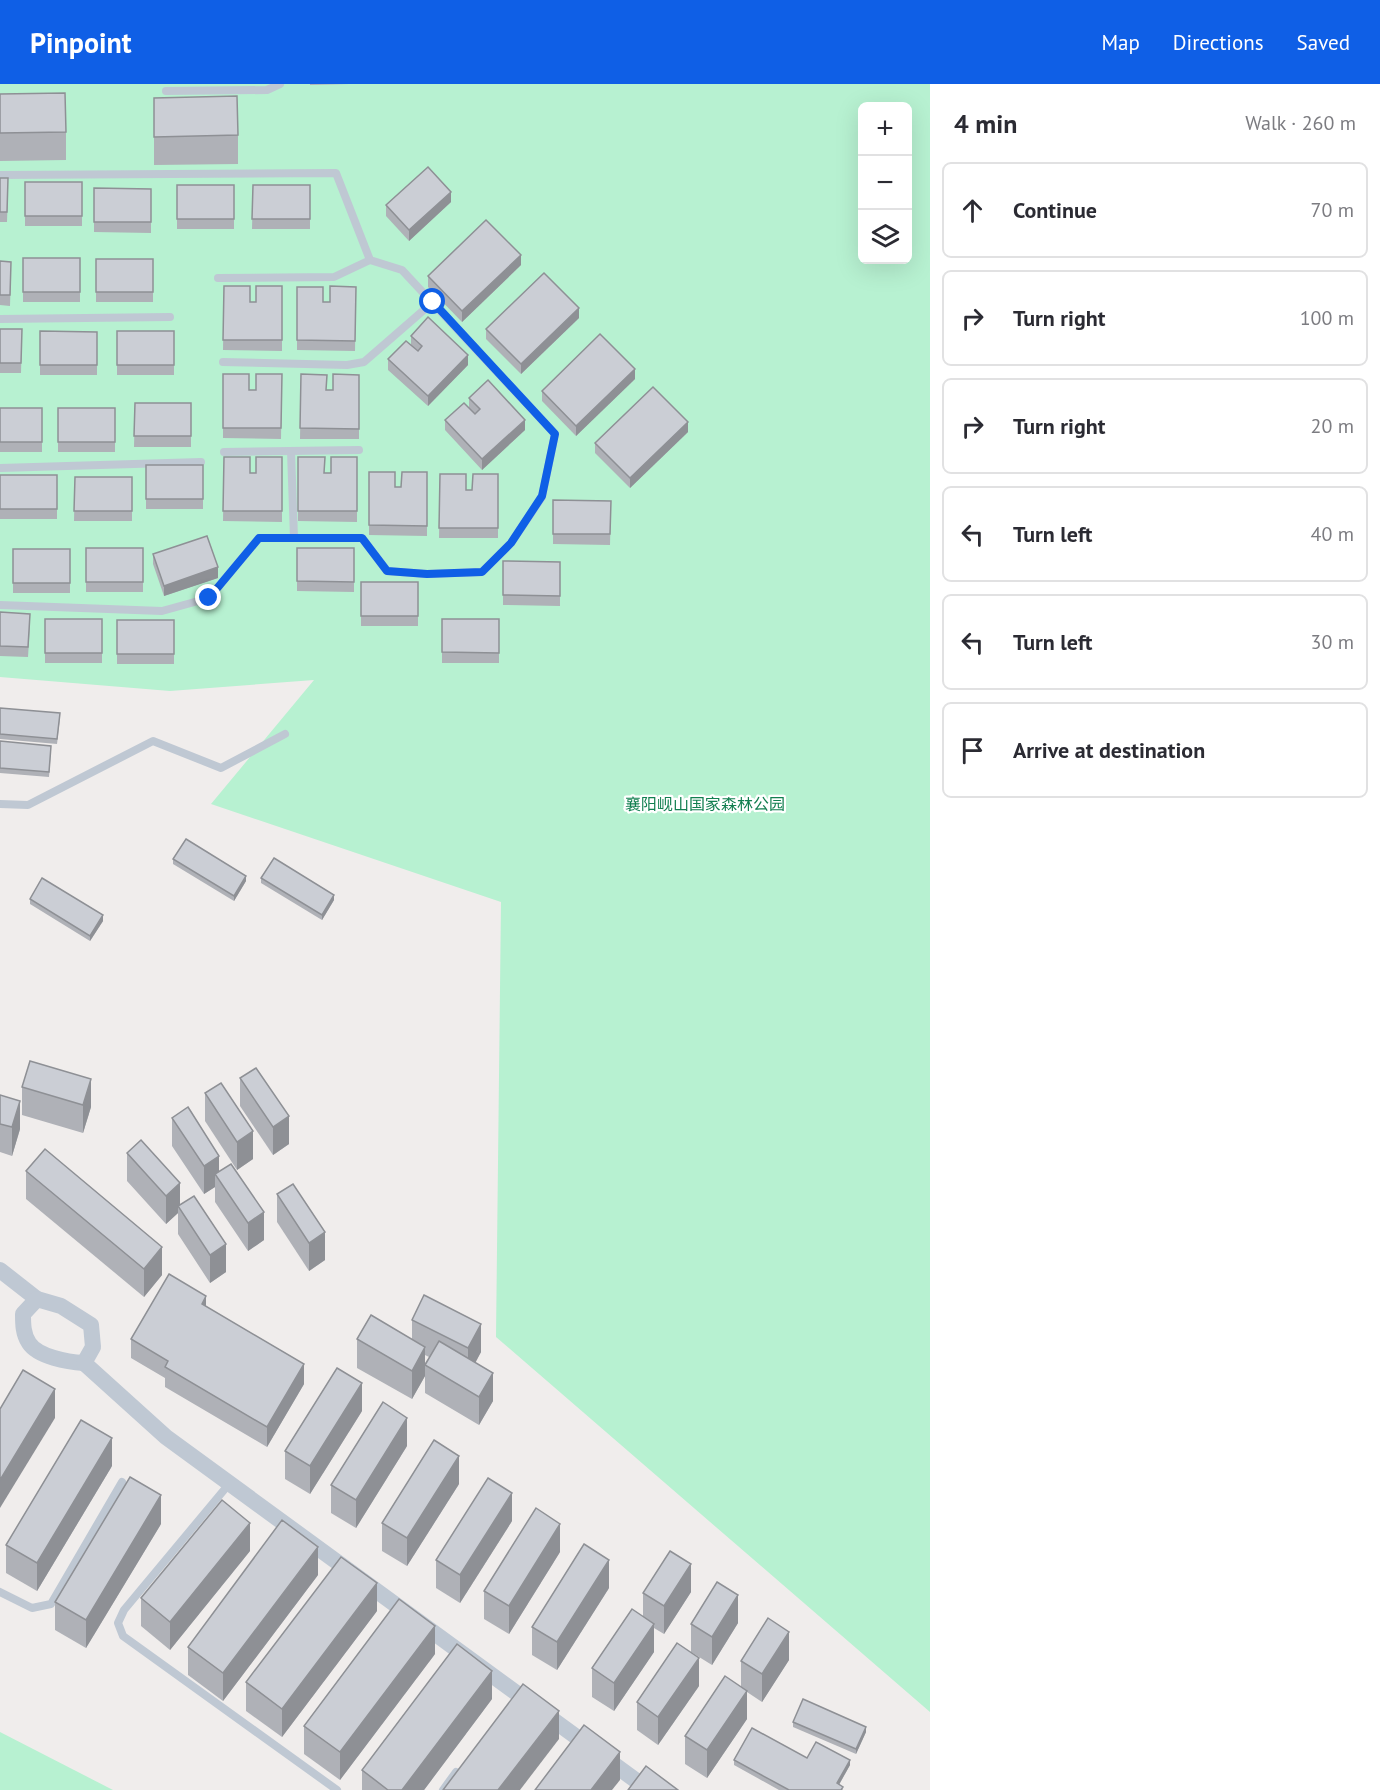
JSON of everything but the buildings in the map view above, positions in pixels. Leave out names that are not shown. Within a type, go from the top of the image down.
[{"type":"street","points":[[0,1270],[37,1299],[61,1306],[91,1325],[93,1347],[84,1363]]},
{"type":"street","points":[[37,1299],[23,1314],[23,1331],[29,1344],[68,1362],[84,1363],[166,1437],[514,1699],[649,1790]]},
{"type":"lane","points":[[166,91],[267,90],[280,84]]},
{"type":"lane","points":[[0,175],[336,173],[370,260]]},
{"type":"lane","points":[[0,605],[162,611],[209,598],[259,538],[362,538],[387,571],[427,574],[482,572],[511,543],[542,496],[555,434],[402,270],[370,260],[334,278],[218,278]]},
{"type":"lane","points":[[223,362],[347,365],[364,362],[433,302]]},
{"type":"lane","points":[[0,319],[170,317]]},
{"type":"lane","points":[[224,452],[360,450]]},
{"type":"lane","points":[[291,451],[294,538]]},
{"type":"lane","points":[[0,468],[201,462]]},
{"type":"lane","points":[[0,804],[28,805],[153,741],[221,768],[285,734]]},
{"type":"lane","points":[[0,1592],[32,1608],[51,1604],[122,1482]]},
{"type":"lane","points":[[230,1484],[124,1611],[118,1623],[123,1636],[337,1790]]},
{"type":"lane","points":[[442,1790],[463,1764]]},
{"type":"green space","name":"襄阳岘山国家森林公园","points":[[0,84],[930,84],[930,1712],[496,1337],[501,902],[211,804],[314,680],[170,691],[0,677]]},
{"type":"green space","points":[[0,1732],[113,1790],[0,1790]]},
{"type":"route","points":[[209,598],[259,538],[362,538],[387,571],[427,574],[482,572],[511,543],[542,496],[555,434],[433,302]]}]
